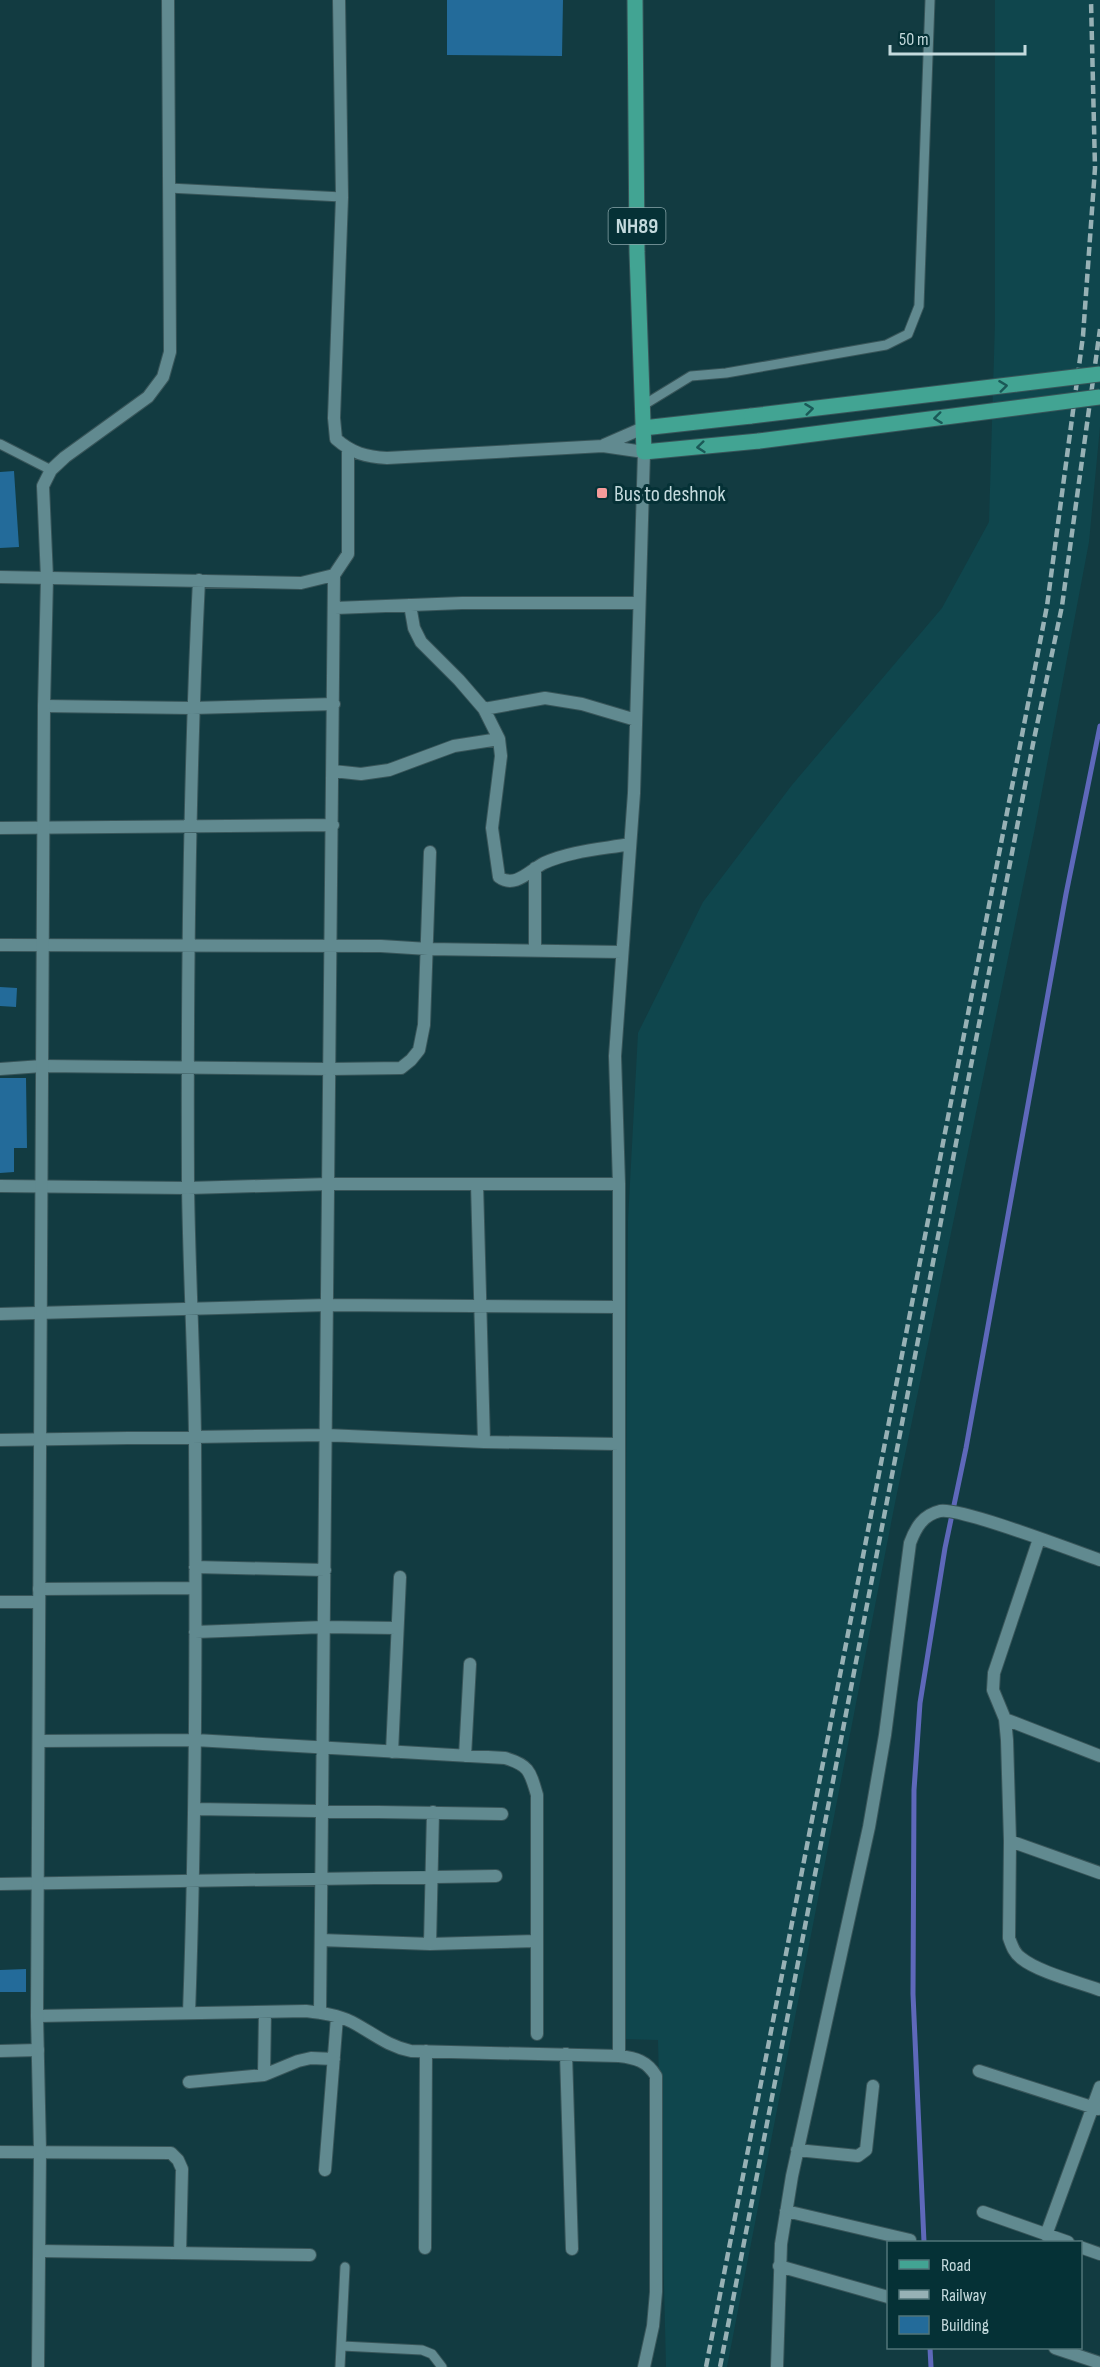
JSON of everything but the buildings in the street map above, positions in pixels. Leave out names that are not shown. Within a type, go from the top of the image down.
[{"type":"main road","name":"NH89","points":[[635,0],[637,252],[644,452]]},
{"type":"main road","points":[[643,428],[1100,374]]},
{"type":"main road","points":[[644,452],[759,441],[1100,397]]},
{"type":"street","points":[[38,2367],[40,2151],[37,2016],[41,1186],[47,578],[43,486],[51,470],[65,457],[148,397],[163,377],[170,352],[168,0]]},
{"type":"street","points":[[339,0],[342,197],[334,418],[336,439],[348,449],[366,457],[387,458],[603,446],[644,452],[636,720],[615,1056],[619,1184],[619,2056]]},
{"type":"street","points":[[603,446],[643,428]]},
{"type":"street","points":[[320,2013],[334,575],[348,554],[348,449]]},
{"type":"street","points":[[0,577],[301,583],[334,575]]},
{"type":"street","points":[[189,2013],[195,1809],[195,1437],[188,1188],[188,1067],[192,708],[199,580]]},
{"type":"street","points":[[335,608],[462,603],[639,603]]},
{"type":"street","points":[[410,605],[414,628],[421,642],[484,709],[499,739],[501,756],[492,828],[499,876],[504,880],[513,881],[558,857],[630,844]]},
{"type":"street","points":[[484,709],[545,698],[582,704],[636,720]]},
{"type":"street","points":[[44,706],[192,708],[334,704]]},
{"type":"street","points":[[333,771],[361,774],[388,770],[454,746],[499,739]]},
{"type":"street","points":[[0,828],[333,825]]},
{"type":"street","points":[[0,1069],[42,1066],[401,1068],[418,1050],[424,1024],[430,852]]},
{"type":"street","points":[[535,868],[535,951]]},
{"type":"street","points":[[0,945],[332,945],[622,952]]},
{"type":"street","points":[[0,1186],[188,1188],[329,1184],[619,1184]]},
{"type":"street","points":[[477,1184],[484,1442]]},
{"type":"street","points":[[0,1314],[328,1305],[619,1306]]},
{"type":"street","points":[[0,1440],[326,1435],[484,1442],[619,1444]]},
{"type":"street","points":[[777,2367],[780,2266],[786,2211],[869,1827],[885,1735],[910,1543],[915,1527],[925,1518],[942,1511],[968,1516],[1100,1560]]},
{"type":"street","points":[[1039,1539],[994,1673],[993,1690],[1005,1719],[1007,1740],[1010,1841],[1009,1938],[1013,1949],[1021,1958],[1038,1967],[1100,1990]]},
{"type":"street","points":[[195,1567],[325,1570]]},
{"type":"street","points":[[392,1752],[400,1577]]},
{"type":"street","points":[[0,1602],[39,1595],[195,1588]]},
{"type":"street","points":[[195,1632],[324,1627],[397,1628]]},
{"type":"street","points":[[465,1756],[470,1664]]},
{"type":"street","points":[[1005,1719],[1100,1756]]},
{"type":"street","points":[[39,1741],[195,1740],[465,1756],[522,1763],[531,1775],[537,1795],[537,2034]]},
{"type":"street","points":[[195,1809],[502,1814]]},
{"type":"street","points":[[430,1944],[433,1812]]},
{"type":"street","points":[[1010,1841],[1100,1873]]},
{"type":"street","points":[[0,1884],[496,1875]]},
{"type":"street","points":[[321,1940],[430,1944],[536,1941]]},
{"type":"street","points":[[264,2075],[265,2012]]},
{"type":"street","points":[[37,2016],[320,2013],[351,2022],[397,2048],[426,2052],[619,2056],[644,2062],[656,2076],[656,2292],[653,2326],[644,2367]]},
{"type":"street","points":[[325,2170],[337,2017]]},
{"type":"street","points":[[0,2051],[38,2050]]},
{"type":"street","points":[[425,2248],[426,2052]]},
{"type":"street","points":[[566,2054],[572,2249]]},
{"type":"street","points":[[189,2082],[264,2075],[311,2058],[334,2059]]},
{"type":"street","points":[[980,2071],[1097,2108]]},
{"type":"street","points":[[798,2150],[858,2156],[863,2154],[866,2150],[873,2086]]},
{"type":"street","points":[[1046,2235],[1097,2108],[1100,2087]]},
{"type":"street","points":[[0,2152],[171,2153],[178,2160],[182,2169],[180,2253]]},
{"type":"street","points":[[786,2211],[910,2240]]},
{"type":"street","points":[[983,2212],[1065,2241]]},
{"type":"street","points":[[1082,2248],[1100,2254]]},
{"type":"street","points":[[40,2251],[310,2255]]},
{"type":"street","points":[[780,2266],[887,2297]]},
{"type":"street","points":[[1058,2349],[1100,2363]]},
{"type":"lane","points":[[642,406],[692,376],[726,373],[886,345],[908,334],[919,306],[930,0]]},
{"type":"lane","points":[[169,188],[342,197]]},
{"type":"lane","points":[[0,444],[51,470]]},
{"type":"lane","points":[[340,2367],[345,2267]]},
{"type":"lane","points":[[342,2346],[422,2350],[432,2354],[441,2367]]},
{"type":"shaded area","points":[[995,0],[1100,0],[1100,427],[1089,542],[1035,828],[895,1503],[727,2367],[666,2367],[658,2040],[622,2039],[628,1220],[638,1033],[703,902],[792,785],[942,608],[989,522],[995,323]]},
{"type":"waterway","points":[[924,2241],[913,1994],[914,1790],[920,1703],[945,1548],[966,1448],[1066,894],[1100,726]]},
{"type":"waterway","points":[[930,2349],[931,2367]]},
{"type":"railway","points":[[706,2367],[1047,606],[1083,336],[1095,168],[1091,0]]},
{"type":"railway","points":[[720,2367],[1033,744],[1062,606],[1100,329]]},
{"type":"place","name":"Bus to deshnok","points":[[602,493]]}]
